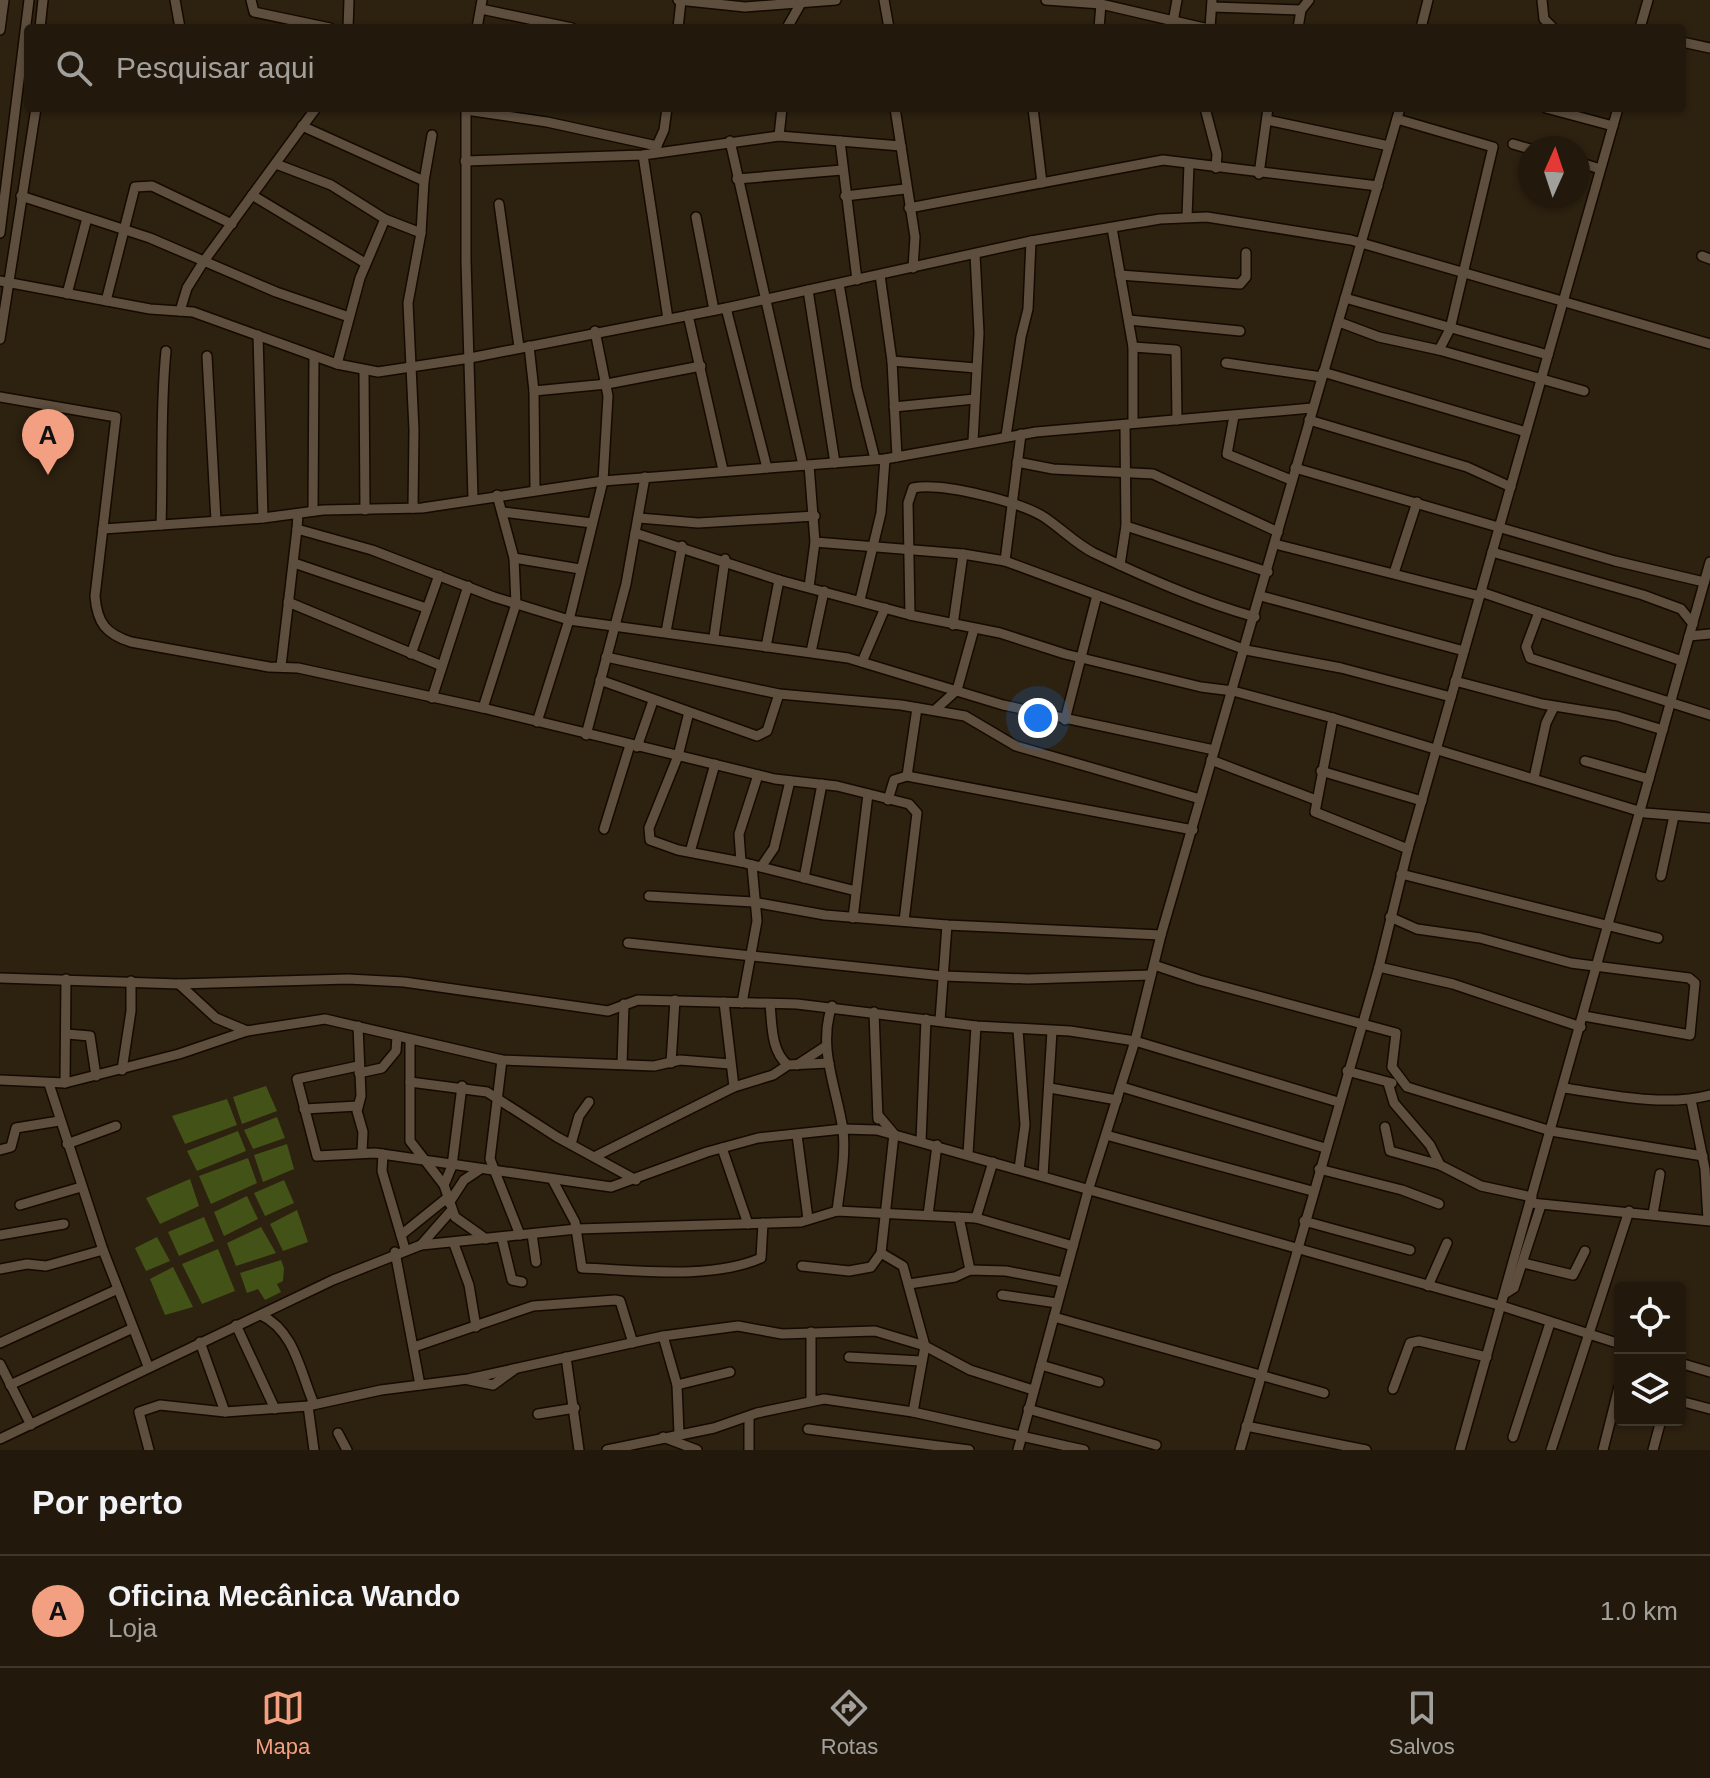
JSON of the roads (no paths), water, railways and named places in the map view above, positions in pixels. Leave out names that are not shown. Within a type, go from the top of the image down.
[{"type":"street","points":[[0,30],[4,0]]},
{"type":"street","points":[[26,24],[29,0]]},
{"type":"street","points":[[40,24],[43,0]]},
{"type":"street","points":[[175,0],[179,24]]},
{"type":"street","points":[[251,0],[254,12],[311,24]]},
{"type":"street","points":[[348,24],[349,0]]},
{"type":"street","points":[[678,24],[680,0],[745,7],[836,0]]},
{"type":"street","points":[[884,0],[888,24]]},
{"type":"street","points":[[1046,0],[1101,4],[1150,23],[1183,24]]},
{"type":"street","points":[[1173,22],[1177,0]]},
{"type":"street","points":[[1299,24],[1301,10],[1309,0]]},
{"type":"street","points":[[1422,24],[1428,0]]},
{"type":"street","points":[[1542,0],[1544,19],[1549,24]]},
{"type":"street","points":[[1641,24],[1648,0]]},
{"type":"street","points":[[790,24],[801,3]]},
{"type":"street","points":[[1210,24],[1212,3],[1301,10]]},
{"type":"street","points":[[1099,24],[1101,4]]},
{"type":"street","points":[[482,5],[556,24]]},
{"type":"street","points":[[782,5],[787,24]]},
{"type":"street","points":[[0,233],[24,40]]},
{"type":"street","points":[[1686,43],[1710,48]]},
{"type":"street","points":[[0,339],[4,282],[35,112]]},
{"type":"street","points":[[180,311],[187,288],[204,261],[313,112]]},
{"type":"street","points":[[466,112],[473,498]]},
{"type":"street","points":[[485,112],[547,122],[651,152]]},
{"type":"street","points":[[666,112],[651,152],[668,319]]},
{"type":"street","points":[[779,136],[782,112]]},
{"type":"street","points":[[896,112],[915,247],[913,268]]},
{"type":"street","points":[[1033,112],[1042,183]]},
{"type":"street","points":[[1206,112],[1215,143],[1216,168]]},
{"type":"street","points":[[1259,174],[1268,112]]},
{"type":"street","points":[[1018,1450],[1088,1191],[1122,1087],[1161,935],[1212,755],[1246,650],[1291,480],[1398,112]]},
{"type":"street","points":[[1401,112],[1493,147],[1465,274],[1450,329],[1439,350]]},
{"type":"street","points":[[1561,112],[1613,126]]},
{"type":"street","points":[[1240,1450],[1312,1191],[1379,967],[1401,874],[1617,112]]},
{"type":"street","points":[[1267,120],[1389,146]]},
{"type":"street","points":[[302,126],[424,181]]},
{"type":"street","points":[[413,508],[412,368],[408,303],[421,233],[424,181],[432,135]]},
{"type":"street","points":[[465,161],[651,152],[779,136],[901,146]]},
{"type":"street","points":[[730,141],[763,299],[806,465],[815,516],[809,587]]},
{"type":"street","points":[[840,141],[857,280]]},
{"type":"street","points":[[1513,144],[1518,145]]},
{"type":"street","points":[[909,208],[1163,160],[1378,186]]},
{"type":"street","points":[[276,164],[331,185],[385,219],[421,233]]},
{"type":"street","points":[[1187,217],[1189,164]]},
{"type":"street","points":[[1590,166],[1600,169]]},
{"type":"street","points":[[737,179],[842,170]]},
{"type":"street","points":[[106,301],[132,191],[144,185],[232,224]]},
{"type":"street","points":[[845,196],[905,189]]},
{"type":"street","points":[[252,195],[365,263]]},
{"type":"street","points":[[21,196],[123,229],[276,292],[349,317]]},
{"type":"street","points":[[499,204],[534,391],[535,490]]},
{"type":"street","points":[[696,217],[714,310]]},
{"type":"street","points":[[4,282],[218,320],[364,372],[470,358],[595,331],[726,308],[1031,241],[1187,217],[1248,221],[1361,243],[1710,344]]},
{"type":"street","points":[[67,294],[87,218]]},
{"type":"street","points":[[337,364],[365,263],[385,219]]},
{"type":"street","points":[[1112,228],[1133,347],[1124,474],[1126,526],[1120,565]]},
{"type":"street","points":[[1006,436],[1028,309],[1031,241]]},
{"type":"street","points":[[1120,275],[1240,284],[1246,277],[1246,253]]},
{"type":"street","points":[[973,441],[979,311],[975,254]]},
{"type":"street","points":[[880,275],[892,361],[897,457]]},
{"type":"street","points":[[839,284],[857,388],[880,459],[884,495],[860,600]]},
{"type":"street","points":[[808,290],[835,463]]},
{"type":"street","points":[[1345,298],[1548,355]]},
{"type":"street","points":[[726,308],[767,468]]},
{"type":"street","points":[[688,315],[723,470]]},
{"type":"street","points":[[1129,320],[1240,331]]},
{"type":"street","points":[[1339,322],[1379,337],[1439,350],[1584,391]]},
{"type":"street","points":[[537,722],[569,620],[603,481],[607,384],[595,331]]},
{"type":"street","points":[[258,335],[263,518]]},
{"type":"street","points":[[1133,347],[1176,350],[1177,420]]},
{"type":"street","points":[[161,525],[164,429],[161,386],[166,351]]},
{"type":"street","points":[[207,356],[216,521]]},
{"type":"street","points":[[313,511],[314,356]]},
{"type":"street","points":[[892,361],[976,368]]},
{"type":"street","points":[[1226,363],[1322,375],[1526,432]]},
{"type":"street","points":[[534,391],[607,384],[701,366]]},
{"type":"street","points":[[364,372],[365,510]]},
{"type":"street","points":[[0,397],[116,417],[96,603],[103,628],[111,635],[131,642],[281,666],[483,708],[758,775],[822,784],[909,804],[917,813],[904,921]]},
{"type":"street","points":[[894,407],[975,399]]},
{"type":"street","points":[[103,529],[263,518],[313,511],[413,508],[603,481],[897,457],[1021,434],[1312,408]]},
{"type":"street","points":[[1234,416],[1227,454],[1291,480]]},
{"type":"street","points":[[1309,420],[1467,467],[1511,487]]},
{"type":"street","points":[[1005,561],[1021,434]]},
{"type":"street","points":[[1017,462],[1124,474],[1140,472],[1165,478],[1278,532]]},
{"type":"street","points":[[1295,468],[1615,561],[1704,582]]},
{"type":"street","points":[[586,735],[616,626],[645,477]]},
{"type":"street","points":[[910,615],[908,503],[913,488],[958,491],[1011,504],[1045,518],[1081,546],[1120,565],[1186,594],[1255,617]]},
{"type":"street","points":[[483,708],[516,604],[514,558],[497,495]]},
{"type":"street","points":[[1394,573],[1417,502]]},
{"type":"street","points":[[503,512],[592,523]]},
{"type":"street","points":[[281,666],[298,514]]},
{"type":"street","points":[[639,518],[698,523],[815,516]]},
{"type":"street","points":[[1126,526],[1268,572]]},
{"type":"street","points":[[297,529],[364,547],[516,604],[569,620],[714,637],[862,662],[1065,720],[1212,755],[1316,800]]},
{"type":"street","points":[[635,533],[725,559],[779,580],[910,615],[1182,683],[1233,691],[1333,718],[1640,811],[1710,818]]},
{"type":"street","points":[[815,542],[875,545],[1005,561],[1246,650],[1341,668],[1451,697]]},
{"type":"street","points":[[1275,544],[1480,594],[1682,661]]},
{"type":"street","points":[[666,632],[682,546]]},
{"type":"street","points":[[1492,552],[1659,601],[1681,609],[1693,624]]},
{"type":"street","points":[[953,625],[963,554]]},
{"type":"street","points":[[514,558],[580,569]]},
{"type":"street","points":[[714,637],[725,559]]},
{"type":"street","points":[[1506,1293],[1514,1288],[1523,1263],[1551,1131],[1710,562]]},
{"type":"street","points":[[294,563],[426,608]]},
{"type":"street","points":[[411,654],[439,575]]},
{"type":"street","points":[[766,647],[779,580]]},
{"type":"street","points":[[432,698],[468,586]]},
{"type":"street","points":[[811,652],[824,591]]},
{"type":"street","points":[[1065,720],[1097,595]]},
{"type":"street","points":[[1261,596],[1464,651]]},
{"type":"street","points":[[288,602],[442,666]]},
{"type":"street","points":[[862,662],[885,608]]},
{"type":"street","points":[[1539,612],[1526,647],[1530,658],[1710,715]]},
{"type":"street","points":[[935,710],[957,690],[974,629]]},
{"type":"street","points":[[1689,636],[1710,634]]},
{"type":"street","points":[[606,657],[779,694],[935,710],[968,717],[1016,746],[1200,799]]},
{"type":"street","points":[[600,680],[653,701],[762,735],[779,694]]},
{"type":"street","points":[[1455,681],[1554,707],[1617,716],[1663,730]]},
{"type":"street","points":[[604,829],[653,701]]},
{"type":"street","points":[[1534,778],[1546,723],[1554,707]]},
{"type":"street","points":[[907,776],[917,708]]},
{"type":"street","points":[[689,712],[678,756],[648,837],[654,843],[856,891]]},
{"type":"street","points":[[1333,718],[1316,800],[1318,814],[1408,849]]},
{"type":"street","points":[[1585,761],[1649,779]]},
{"type":"street","points":[[690,852],[715,764]]},
{"type":"street","points":[[1321,771],[1422,801]]},
{"type":"street","points":[[741,862],[739,834],[758,775]]},
{"type":"street","points":[[888,800],[894,780],[907,776],[1193,830]]},
{"type":"street","points":[[742,1003],[757,921],[753,902],[757,866],[774,848],[790,781]]},
{"type":"street","points":[[804,878],[822,784]]},
{"type":"street","points":[[853,918],[868,794]]},
{"type":"street","points":[[1661,876],[1674,816]]},
{"type":"street","points":[[1401,874],[1658,938]]},
{"type":"street","points":[[649,896],[753,902],[853,918],[1161,935]]},
{"type":"street","points":[[757,921],[775,907]]},
{"type":"street","points":[[1390,917],[1417,929],[1480,938],[1598,968],[1693,980],[1691,1034],[1651,1031],[1584,1016]]},
{"type":"street","points":[[940,1020],[947,925]]},
{"type":"street","points":[[628,943],[943,976],[1028,979],[1152,970],[1396,1033],[1392,1067],[1407,1087]]},
{"type":"street","points":[[1379,967],[1453,984],[1581,1027]]},
{"type":"street","points":[[0,978],[179,984],[348,979],[404,982],[598,1010],[638,1000],[832,1006],[976,1026],[1135,1041],[1338,1102]]},
{"type":"street","points":[[65,1083],[66,979]]},
{"type":"street","points":[[122,1070],[131,1011],[131,981]]},
{"type":"street","points":[[179,984],[216,1018],[247,1031]]},
{"type":"street","points":[[671,1063],[675,1000]]},
{"type":"street","points":[[724,1002],[734,1087]]},
{"type":"street","points":[[622,1064],[624,1004]]},
{"type":"street","points":[[770,1004],[779,1055],[793,1065],[829,1063]]},
{"type":"street","points":[[818,1005],[826,1022]]},
{"type":"street","points":[[832,1006],[826,1022],[826,1046],[843,1129],[837,1211]]},
{"type":"street","points":[[874,1012],[877,1130]]},
{"type":"street","points":[[0,1080],[65,1083],[122,1070],[247,1031],[325,1019],[502,1060],[654,1066],[687,1060],[730,1064]]},
{"type":"street","points":[[921,1141],[926,1019]]},
{"type":"street","points":[[358,1026],[356,1048],[362,1152]]},
{"type":"street","points":[[968,1154],[976,1026]]},
{"type":"street","points":[[356,1048],[375,1030]]},
{"type":"street","points":[[1018,1030],[1025,1125],[1019,1169]]},
{"type":"street","points":[[1043,1176],[1052,1031]]},
{"type":"street","points":[[67,1034],[90,1036],[96,1076]]},
{"type":"street","points":[[397,1036],[396,1051],[382,1068],[298,1077],[317,1156],[362,1152],[383,1154],[428,1163],[611,1187],[758,1138],[843,1129],[877,1130],[1502,1306],[1614,1342]]},
{"type":"street","points":[[410,1039],[410,1136],[414,1149],[444,1185],[449,1204],[461,1224],[486,1239]]},
{"type":"street","points":[[596,1156],[734,1087],[773,1075],[826,1046]]},
{"type":"street","points":[[502,1060],[490,1159],[492,1171],[520,1235]]},
{"type":"street","points":[[1347,1071],[1551,1131],[1703,1156]]},
{"type":"street","points":[[410,1082],[462,1086],[499,1097],[571,1144],[636,1180]]},
{"type":"street","points":[[1388,1083],[1394,1103],[1430,1145],[1440,1165]]},
{"type":"street","points":[[49,1084],[103,1250],[148,1366]]},
{"type":"street","points":[[444,1185],[452,1166],[462,1086]]},
{"type":"street","points":[[1122,1087],[1325,1148]]},
{"type":"street","points":[[1050,1088],[1117,1100]]},
{"type":"street","points":[[1564,1088],[1691,1100],[1710,1095]]},
{"type":"street","points":[[1385,1127],[1390,1151],[1440,1165],[1481,1186],[1534,1202],[1709,1220],[1703,1156],[1691,1100]]},
{"type":"street","points":[[571,1144],[579,1116],[589,1102]]},
{"type":"street","points":[[304,1109],[358,1106]]},
{"type":"street","points":[[802,1266],[851,1271],[871,1267],[881,1253],[894,1134],[878,1115]]},
{"type":"street","points":[[0,1150],[11,1147],[16,1128],[59,1121]]},
{"type":"street","points":[[67,1144],[116,1126]]},
{"type":"street","points":[[797,1135],[808,1219]]},
{"type":"street","points":[[1106,1135],[1312,1191]]},
{"type":"street","points":[[928,1215],[937,1145]]},
{"type":"street","points":[[722,1148],[748,1224]]},
{"type":"street","points":[[409,1159],[414,1149]]},
{"type":"street","points":[[383,1154],[382,1171],[401,1235],[400,1250],[420,1385]]},
{"type":"street","points":[[421,1245],[464,1180],[490,1159]]},
{"type":"street","points":[[976,1218],[993,1162]]},
{"type":"street","points":[[1319,1169],[1402,1190],[1439,1204]]},
{"type":"street","points":[[1653,1214],[1660,1174]]},
{"type":"street","points":[[552,1179],[577,1229],[582,1268],[690,1271],[737,1266],[761,1258],[763,1223]]},
{"type":"street","points":[[20,1205],[81,1187]]},
{"type":"street","points":[[1460,1450],[1534,1202]]},
{"type":"street","points":[[401,1235],[418,1218],[449,1204]]},
{"type":"street","points":[[0,1439],[236,1325],[400,1250],[421,1245],[577,1229],[763,1223],[808,1219],[837,1211],[976,1218],[1073,1246]]},
{"type":"street","points":[[1551,1450],[1629,1211]]},
{"type":"street","points":[[959,1217],[970,1270]]},
{"type":"street","points":[[1304,1221],[1410,1250]]},
{"type":"street","points":[[0,1235],[64,1224]]},
{"type":"street","points":[[532,1234],[536,1262]]},
{"type":"street","points":[[502,1239],[512,1280],[522,1282]]},
{"type":"street","points":[[1428,1286],[1447,1243]]},
{"type":"street","points":[[454,1244],[476,1327]]},
{"type":"street","points":[[0,1269],[27,1264],[46,1266],[103,1250]]},
{"type":"street","points":[[1523,1263],[1573,1275],[1585,1251]]},
{"type":"street","points":[[881,1253],[901,1263],[925,1346],[913,1412]]},
{"type":"street","points":[[909,1284],[955,1277],[970,1270],[1006,1271],[1063,1282]]},
{"type":"street","points":[[0,1343],[118,1289]]},
{"type":"street","points":[[1002,1295],[1057,1303]]},
{"type":"street","points":[[414,1347],[533,1306],[620,1301],[633,1343]]},
{"type":"street","points":[[475,1314],[493,1322]]},
{"type":"street","points":[[261,1315],[276,1322],[286,1333],[311,1405],[314,1450]]},
{"type":"street","points":[[1054,1317],[1324,1393]]},
{"type":"street","points":[[1513,1437],[1550,1323]]},
{"type":"street","points":[[236,1325],[275,1409]]},
{"type":"street","points":[[149,1450],[141,1410],[175,1405],[225,1412],[275,1409],[468,1379],[493,1385],[518,1366],[663,1336],[738,1326],[782,1334],[862,1328],[903,1338],[970,1370],[1033,1390]]},
{"type":"street","points":[[10,1385],[133,1328]]},
{"type":"street","points":[[903,1338],[920,1328]]},
{"type":"street","points":[[811,1332],[811,1399]]},
{"type":"street","points":[[663,1336],[677,1385],[679,1434]]},
{"type":"street","points":[[1393,1389],[1410,1343],[1419,1341],[1487,1357]]},
{"type":"street","points":[[200,1342],[225,1412]]},
{"type":"street","points":[[566,1357],[579,1450]]},
{"type":"street","points":[[849,1357],[921,1361]]},
{"type":"street","points":[[0,1364],[31,1425]]},
{"type":"street","points":[[1041,1365],[1099,1382]]},
{"type":"street","points":[[1686,1365],[1710,1372]]},
{"type":"street","points":[[677,1385],[730,1372]]},
{"type":"street","points":[[607,1450],[643,1446],[663,1437],[811,1399],[913,1412],[1084,1450]]},
{"type":"street","points":[[1686,1403],[1710,1409]]},
{"type":"street","points":[[1603,1450],[1614,1407]]},
{"type":"street","points":[[538,1414],[575,1408]]},
{"type":"street","points":[[1028,1409],[1156,1445]]},
{"type":"street","points":[[749,1417],[749,1450]]},
{"type":"street","points":[[1246,1426],[1366,1450]]},
{"type":"street","points":[[1653,1450],[1659,1426]]},
{"type":"street","points":[[808,1429],[969,1450]]},
{"type":"street","points":[[338,1433],[347,1450]]},
{"type":"street","points":[[663,1437],[697,1450]]},
{"type":"place","name":"Oficina Mecânica Wando","points":[[48,475]]}]
